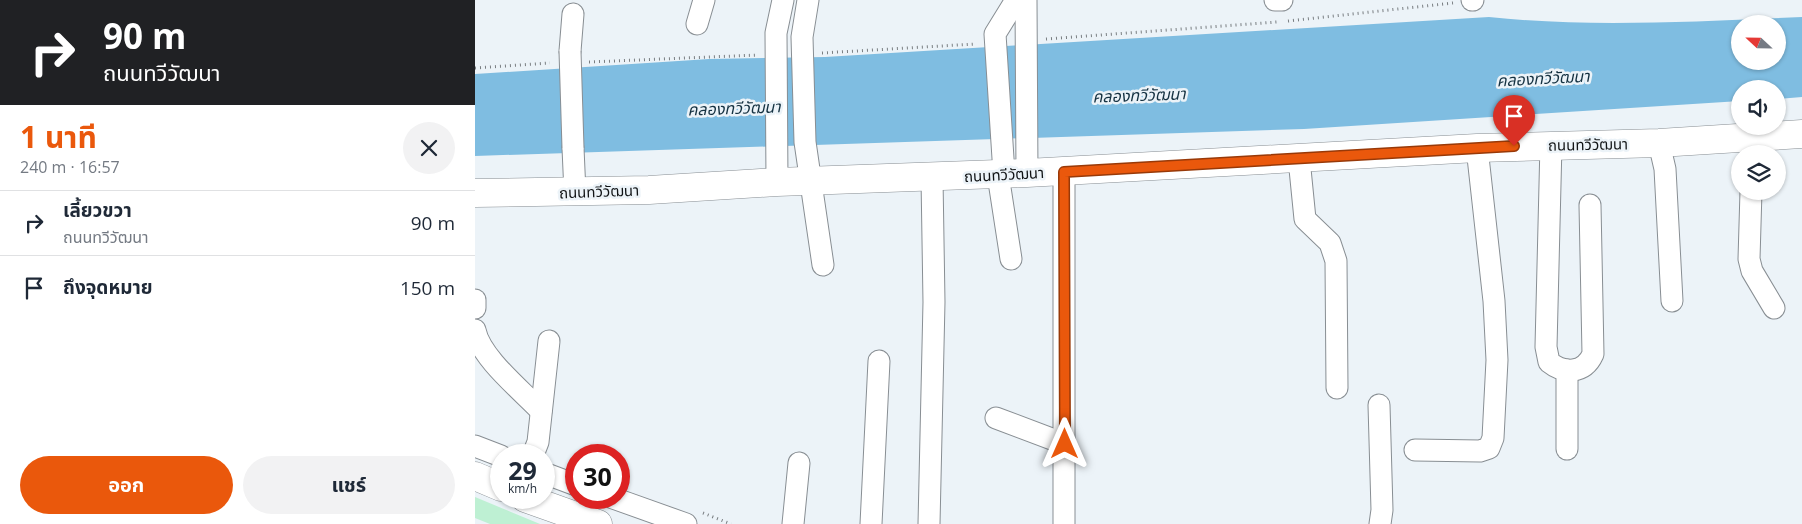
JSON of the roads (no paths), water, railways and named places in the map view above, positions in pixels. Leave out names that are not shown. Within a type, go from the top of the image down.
[{"type":"main road","name":"ถนนทวีวัฒนา","points":[[475,193],[575,193],[777,182],[1064,172],[1551,144],[1659,143],[1754,145],[1802,134]]},
{"type":"main road","points":[[475,476],[490,482]]},
{"type":"main road","points":[[555,508],[598,524]]},
{"type":"street","points":[[697,24],[704,0]]},
{"type":"street","points":[[777,182],[776,46],[777,19],[783,0]]},
{"type":"street","points":[[808,0],[801,37],[805,142],[809,182],[823,265]]},
{"type":"street","points":[[1011,259],[1010,174],[1002,146],[986,39],[1016,0]]},
{"type":"street","points":[[1010,174],[1027,146],[1024,26],[1026,0]]},
{"type":"street","points":[[1275,0],[1282,0]]},
{"type":"street","points":[[573,14],[570,59],[575,193]]},
{"type":"street","points":[[1659,143],[1665,170],[1672,301]]},
{"type":"street","points":[[1551,144],[1546,346],[1549,362],[1556,367],[1567,370],[1583,368],[1589,363],[1593,354],[1590,204]]},
{"type":"street","points":[[1415,450],[1480,451],[1489,448],[1493,438],[1497,360],[1494,301],[1477,148]]},
{"type":"street","points":[[1299,159],[1305,219],[1330,243],[1336,261],[1337,388]]},
{"type":"street","points":[[1064,172],[1064,524]]},
{"type":"street","points":[[929,524],[934,302],[932,178]]},
{"type":"street","points":[[1751,200],[1749,259],[1753,271],[1774,308]]},
{"type":"street","points":[[475,300],[475,308]]},
{"type":"street","points":[[475,330],[477,341],[485,354],[541,411]]},
{"type":"street","points":[[536,444],[549,341]]},
{"type":"street","points":[[871,524],[879,361]]},
{"type":"street","points":[[1567,370],[1567,449]]},
{"type":"street","points":[[1379,405],[1382,510],[1379,524]]},
{"type":"street","points":[[996,418],[1065,444]]},
{"type":"street","points":[[475,446],[490,452]]},
{"type":"street","points":[[793,524],[799,463]]},
{"type":"street","points":[[630,504],[686,524]]},
{"type":"water","name":"คลองทวีวัฒนา","points":[[1489,17],[1606,23],[1731,20],[1731,70],[1786,70],[1786,18],[1802,17],[1802,97],[1786,98],[1786,80],[1731,80],[1731,102],[1304,129],[475,156],[475,74],[709,59],[825,57]]}]
